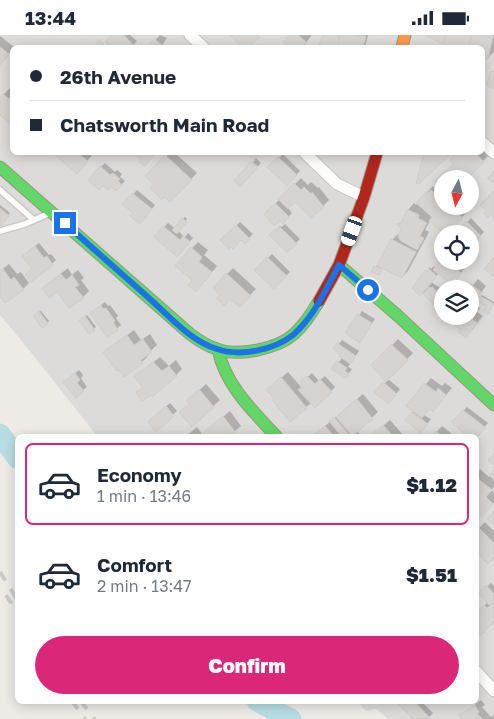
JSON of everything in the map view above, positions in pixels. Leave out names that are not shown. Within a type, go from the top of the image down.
[{"type":"street","points":[[190,35],[201,45]]},
{"type":"street","points":[[307,155],[337,185],[364,197]]},
{"type":"street","points":[[0,167],[190,334],[218,350],[231,352],[254,351],[281,343],[304,324],[339,265],[364,197],[376,155]]},
{"type":"street","points":[[339,265],[397,315],[494,405]]},
{"type":"street","points":[[218,350],[222,368],[232,384],[274,434]]},
{"type":"street","points":[[479,674],[494,691]]},
{"type":"lane","points":[[0,190],[34,221]]},
{"type":"lane","points":[[0,231],[34,221],[52,212]]},
{"type":"shaded area","points":[[0,35],[494,35],[494,719],[388,719],[376,709],[366,711],[360,704],[479,704],[479,434],[95,434],[0,315]]},
{"type":"building","points":[[111,35],[124,35],[133,45],[109,45],[105,42]]},
{"type":"building","points":[[230,35],[258,35],[260,37],[251,45],[244,43],[240,45]]},
{"type":"building","points":[[289,35],[299,35],[306,42],[304,45],[287,45],[283,42]]},
{"type":"building","points":[[322,35],[340,35],[338,45],[320,45]]},
{"type":"building","points":[[340,35],[366,36],[364,45],[338,45]]},
{"type":"building","points":[[425,35],[446,35],[443,44]]},
{"type":"building","points":[[446,35],[472,35],[470,45],[443,44]]},
{"type":"building","points":[[472,35],[493,35],[488,59],[485,58],[485,45],[470,45]]},
{"type":"building","points":[[154,39],[162,45],[149,45]]},
{"type":"building","points":[[99,40],[104,44],[102,45],[96,45]]},
{"type":"building","points":[[0,47],[9,54],[0,65]]},
{"type":"building","points":[[491,71],[494,72],[494,89],[486,85]]},
{"type":"building","points":[[3,94],[9,99],[10,98],[10,124],[0,115],[0,97]]},
{"type":"building","points":[[55,155],[80,155],[88,161],[77,174]]},
{"type":"building","points":[[135,155],[154,155],[145,166],[139,162],[141,160]]},
{"type":"building","points":[[165,155],[192,180],[170,202],[164,197],[162,200],[150,188],[154,184],[145,176]]},
{"type":"building","points":[[248,155],[259,155],[254,160]]},
{"type":"building","points":[[423,155],[450,155],[420,183],[416,184]]},
{"type":"building","points":[[454,155],[477,155],[484,162],[476,170],[447,170],[453,164],[450,160]]},
{"type":"building","points":[[278,157],[297,175],[287,186],[267,167]]},
{"type":"building","points":[[251,161],[258,167],[240,187],[234,181]]},
{"type":"building","points":[[100,166],[110,175],[113,173],[120,179],[118,181],[122,185],[116,191],[111,187],[109,190],[103,186],[99,190],[88,180]]},
{"type":"building","points":[[494,171],[494,181],[492,182],[487,178]]},
{"type":"building","points":[[294,183],[301,190],[304,187],[311,194],[312,192],[324,207],[311,218],[295,202],[288,209],[278,199]]},
{"type":"building","points":[[431,190],[434,193],[434,215],[460,215],[463,218],[457,225],[434,225],[429,221],[432,217],[416,203],[427,191],[428,193]]},
{"type":"building","points":[[493,191],[494,218],[491,215],[489,218],[484,214],[486,211],[480,205]]},
{"type":"building","points":[[132,193],[152,209],[140,224],[130,216],[133,213],[122,204]]},
{"type":"building","points":[[275,203],[289,217],[283,224],[280,221],[274,226],[264,214]]},
{"type":"building","points":[[0,208],[9,216],[1,226],[0,226]]},
{"type":"building","points":[[407,209],[419,215],[418,218],[427,223],[420,236],[424,238],[417,250],[401,241],[398,237],[401,229],[397,224],[401,223]]},
{"type":"building","points":[[182,218],[187,222],[177,234],[172,230]]},
{"type":"building","points":[[236,225],[250,239],[245,244],[241,240],[233,249],[231,247],[229,249],[220,240]]},
{"type":"building","points":[[163,226],[180,240],[183,236],[190,242],[177,257],[154,237]]},
{"type":"building","points":[[280,227],[297,244],[287,252],[269,235]]},
{"type":"building","points":[[391,239],[416,252],[402,278],[377,266]]},
{"type":"building","points":[[35,246],[44,258],[47,256],[53,265],[31,282],[25,274],[32,269],[22,256]]},
{"type":"building","points":[[191,247],[202,257],[199,262],[212,272],[196,292],[188,285],[192,280],[175,266]]},
{"type":"building","points":[[267,257],[287,276],[274,289],[254,270]]},
{"type":"building","points":[[494,257],[494,277],[484,269]]},
{"type":"building","points":[[374,266],[382,269],[379,275],[371,272]]},
{"type":"building","points":[[3,269],[11,280],[14,277],[24,290],[5,303],[0,296],[0,271]]},
{"type":"building","points":[[429,269],[437,276],[420,296],[412,288],[425,270],[426,272]]},
{"type":"building","points":[[433,270],[458,270],[461,273],[457,279],[455,277],[452,280],[446,280]]},
{"type":"building","points":[[226,273],[251,296],[240,307],[230,299],[224,306],[216,298],[220,295],[213,288]]},
{"type":"building","points":[[61,274],[66,280],[72,275],[79,285],[75,287],[84,298],[69,308],[57,292],[49,298],[42,288]]},
{"type":"building","points":[[429,287],[434,289],[434,304],[423,294]]},
{"type":"building","points":[[480,296],[494,304],[488,314],[483,311],[486,306],[479,302]]},
{"type":"building","points":[[101,305],[103,309],[106,308],[115,321],[113,322],[118,330],[107,337],[90,313]]},
{"type":"building","points":[[39,311],[48,324],[42,328],[33,316]]},
{"type":"building","points":[[357,314],[372,323],[360,343],[345,333]]},
{"type":"building","points":[[85,316],[95,330],[89,334],[79,320]]},
{"type":"building","points":[[454,325],[476,325],[466,338],[458,332],[460,329]]},
{"type":"building","points":[[127,335],[134,345],[143,339],[152,352],[141,360],[143,363],[124,377],[118,369],[117,371],[103,352]]},
{"type":"building","points":[[337,343],[356,356],[350,364],[333,349]]},
{"type":"building","points":[[391,344],[408,360],[386,382],[371,365]]},
{"type":"building","points":[[337,361],[347,368],[345,371],[349,374],[346,378],[331,369]]},
{"type":"building","points":[[153,362],[162,371],[169,366],[177,376],[152,397],[151,395],[142,401],[136,392],[143,388],[134,376]]},
{"type":"building","points":[[75,373],[80,380],[77,383],[84,391],[76,398],[63,382]]},
{"type":"building","points":[[307,376],[315,384],[320,379],[332,392],[315,408],[298,390],[303,386],[300,382]]},
{"type":"building","points":[[281,377],[307,408],[290,422],[272,400],[274,398],[266,390]]},
{"type":"building","points":[[383,382],[397,394],[388,404],[374,392]]},
{"type":"building","points":[[424,383],[436,392],[438,388],[446,395],[433,412],[429,409],[422,418],[406,406]]},
{"type":"building","points":[[199,389],[214,407],[192,427],[179,412],[189,404],[186,401]]},
{"type":"building","points":[[357,399],[373,419],[354,434],[350,434],[336,417]]},
{"type":"building","points":[[166,406],[174,416],[156,432],[148,422]]},
{"type":"building","points":[[463,410],[486,428],[479,435],[465,434],[451,422]]},
{"type":"building","points":[[412,412],[428,424],[420,433],[405,420]]},
{"type":"building","points":[[223,416],[236,433],[234,434],[201,434]]},
{"type":"building","points":[[334,417],[348,434],[339,434],[329,421]]},
{"type":"building","points":[[383,425],[391,434],[372,434]]},
{"type":"building","points":[[325,426],[332,434],[315,434]]},
{"type":"building","points":[[494,453],[494,465],[488,460]]},
{"type":"building","points":[[494,470],[494,480],[489,475]]},
{"type":"building","points":[[479,479],[492,490],[486,497],[493,504],[481,518],[479,516]]},
{"type":"building","points":[[494,511],[494,525],[487,519]]},
{"type":"building","points":[[479,528],[494,543],[494,558],[488,564],[479,555]]},
{"type":"building","points":[[486,585],[494,594],[494,602],[490,606],[479,592]]},
{"type":"building","points":[[494,602],[494,622],[480,636],[479,609],[484,605],[487,608]]},
{"type":"building","points":[[398,704],[417,704],[430,718],[413,719]]},
{"type":"building","points":[[475,705],[479,712],[477,714],[483,719],[461,719],[459,715]]},
{"type":"waterway","points":[[0,434],[15,455]]},
{"type":"waterway","points":[[263,704],[291,719]]},
{"type":"railway","points":[[0,572],[15,596]]},
{"type":"railway","points":[[6,595],[15,609]]},
{"type":"railway","points":[[74,704],[85,719]]},
{"type":"railway","points":[[83,704],[94,719]]},
{"type":"traffic: fast","points":[[0,167],[190,334],[199,341],[217,349],[246,352],[278,344],[298,330],[308,319],[319,301]]},
{"type":"traffic: fast","points":[[339,265],[397,315],[494,405]]},
{"type":"traffic: fast","points":[[218,350],[227,375],[241,397],[274,434]]},
{"type":"traffic: slow","points":[[402,45],[405,35]]},
{"type":"traffic: jam","points":[[319,301],[339,265],[364,197],[376,155]]},
{"type":"route","points":[[65,223],[190,334],[218,350],[231,352],[254,351],[281,343],[293,335],[304,324],[315,308],[339,265],[368,290]]}]
